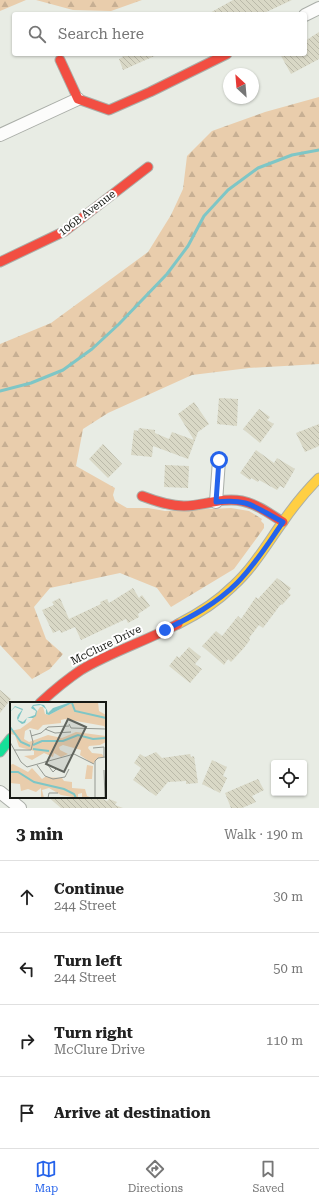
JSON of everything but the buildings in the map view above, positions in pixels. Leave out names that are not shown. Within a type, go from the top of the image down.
[{"type":"street","points":[[307,14],[319,8]]},
{"type":"street","points":[[0,135],[78,99],[109,110],[150,92],[223,56]]},
{"type":"street","points":[[60,60],[78,99]]},
{"type":"street","name":"106B Avenue","points":[[0,262],[65,231],[148,167]]},
{"type":"street","points":[[216,502],[219,460]]},
{"type":"street","name":"McClure Drive","points":[[41,702],[53,690],[78,671],[194,616],[229,591],[246,573],[305,492],[319,478]]},
{"type":"street","points":[[142,496],[156,502],[184,506],[230,500],[242,501],[251,504],[283,522]]},
{"type":"street","points":[[0,752],[10,739]]},
{"type":"street","points":[[0,792],[20,808]]},
{"type":"green space","points":[[0,0],[26,0],[0,11]]},
{"type":"green space","points":[[36,0],[142,0],[111,11],[73,10]]},
{"type":"green space","points":[[319,97],[319,364],[249,368],[192,375],[108,413],[83,429],[76,466],[115,488],[113,495],[115,501],[127,508],[148,508],[165,511],[231,508],[249,511],[262,519],[261,521],[264,524],[264,528],[234,569],[171,607],[157,588],[120,573],[50,588],[34,607],[46,639],[63,654],[50,669],[32,679],[0,645],[0,344],[51,323],[148,252],[171,215],[183,189],[187,156],[212,131],[265,112]]},
{"type":"waterway","points":[[0,391],[31,383],[63,370],[92,349],[119,324],[167,274],[188,246],[204,216],[228,190],[258,168],[292,155],[319,150]]},
{"type":"traffic: fast","points":[[0,752],[10,739]]},
{"type":"traffic: slow","points":[[178,624],[200,612],[214,602],[227,592],[247,572],[295,505],[319,478]]},
{"type":"traffic: jam","points":[[60,60],[78,99],[109,110],[150,92],[223,56]]},
{"type":"traffic: jam","points":[[0,262],[65,231],[148,167]]},
{"type":"traffic: jam","points":[[142,496],[162,503],[178,506],[191,506],[227,500],[248,502],[283,522]]},
{"type":"traffic: jam","points":[[41,702],[81,670],[178,624]]},
{"type":"route","points":[[165,630],[194,616],[212,605],[229,591],[250,568],[283,522],[251,504],[242,501],[230,500],[216,502],[219,460]]}]
